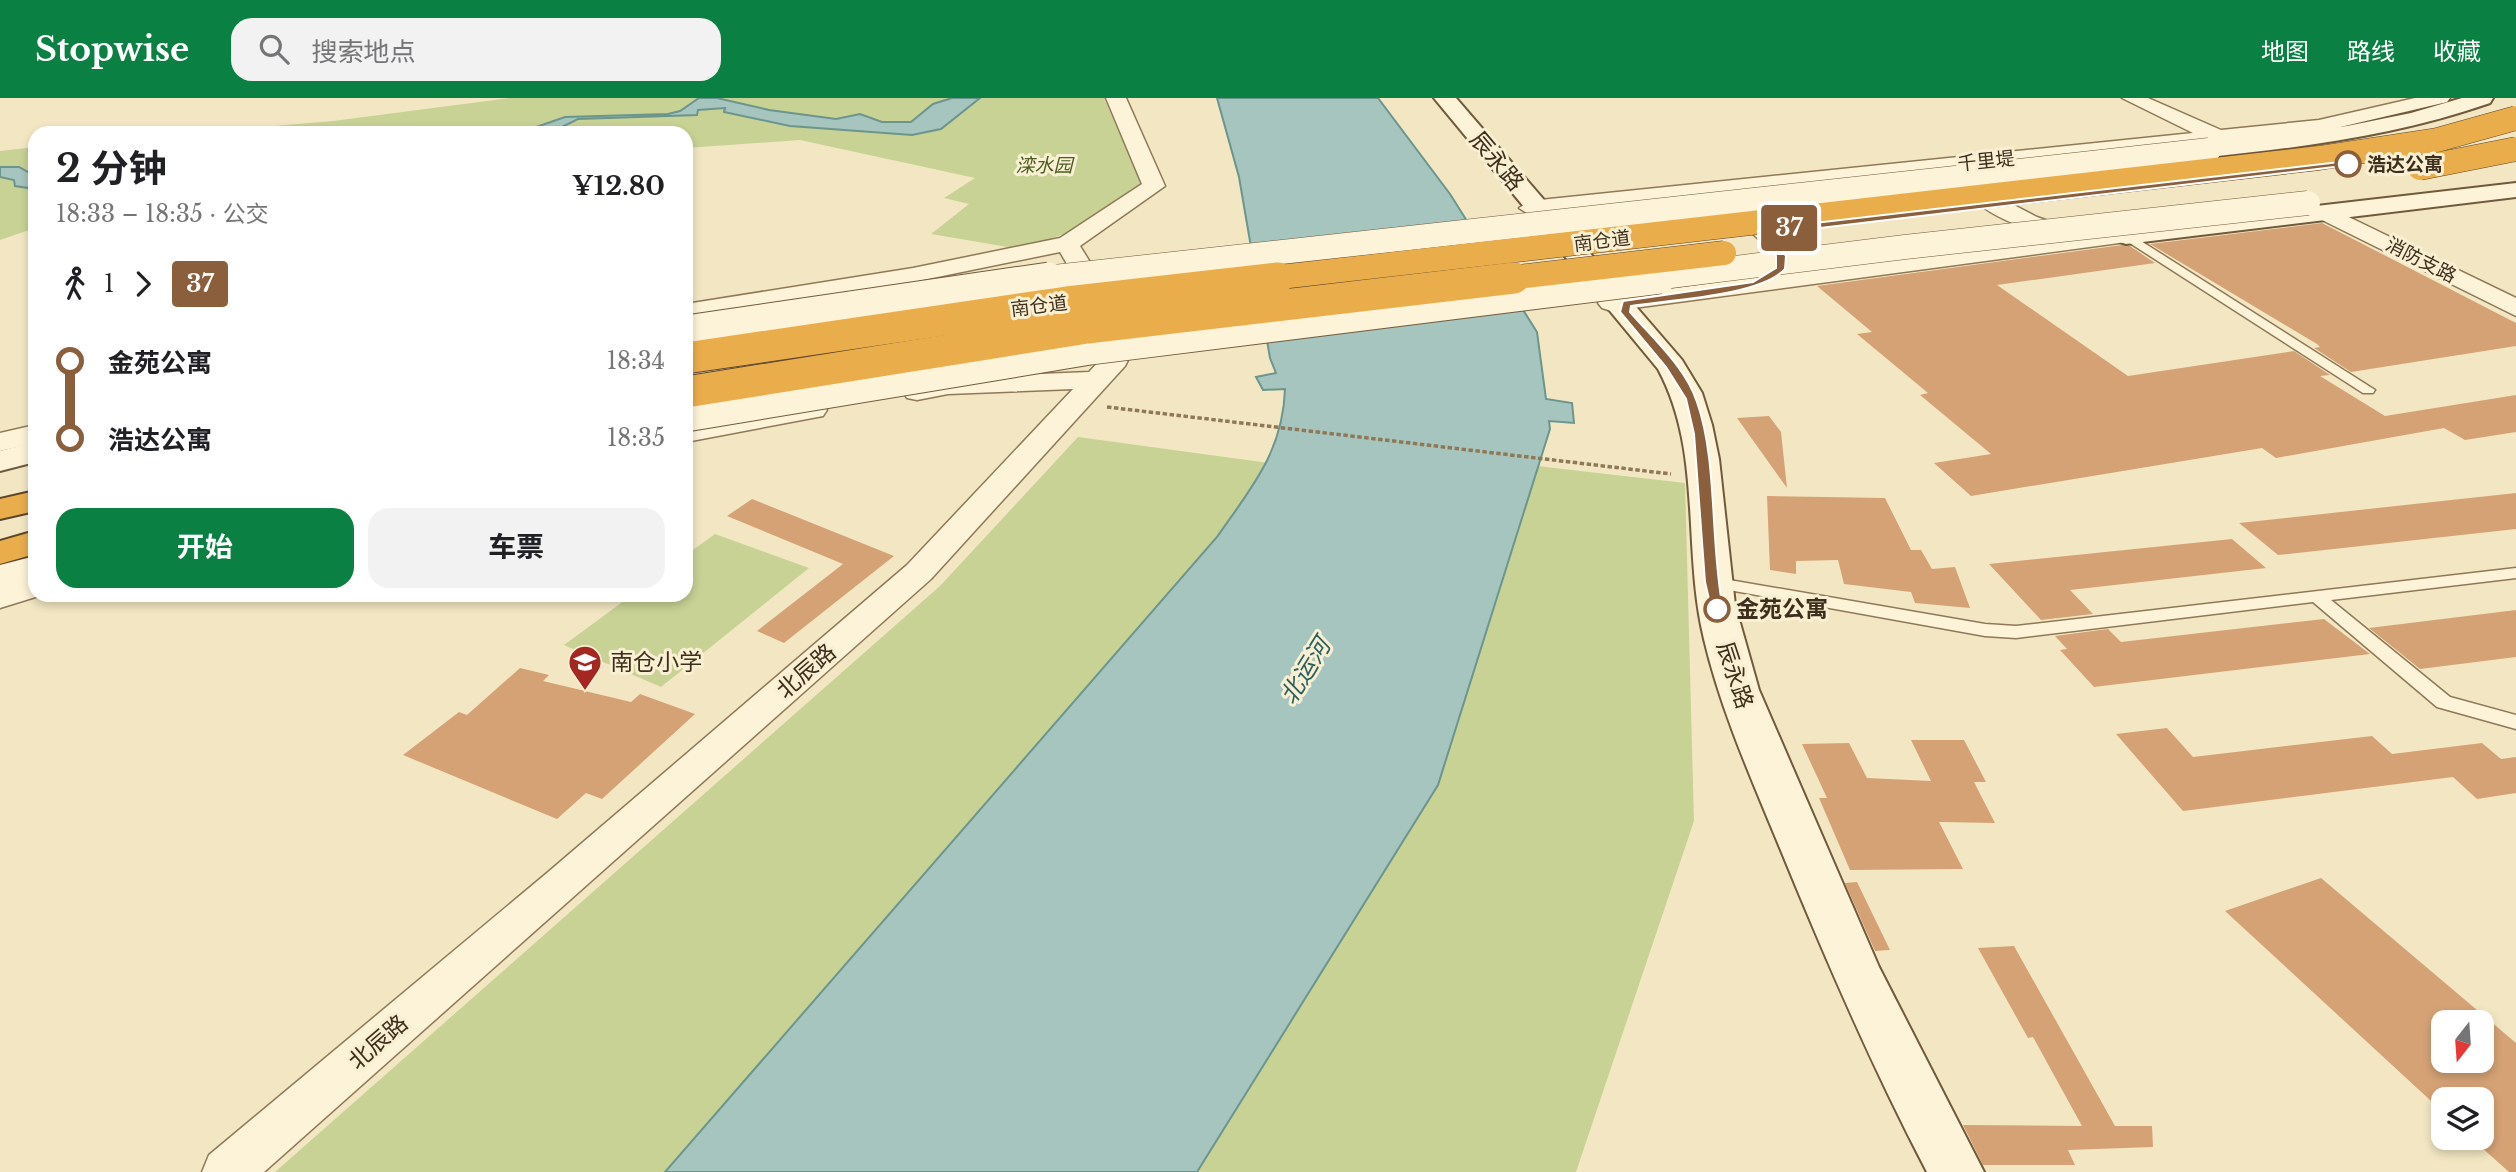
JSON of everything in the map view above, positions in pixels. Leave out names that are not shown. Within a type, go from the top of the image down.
[{"type":"highway","name":"南仓道","points":[[693,357],[847,332],[1067,302],[2331,156],[2438,140],[2516,118]]},
{"type":"highway","name":"南仓道","points":[[693,391],[1087,328],[2407,171],[2516,149]]},
{"type":"highway","points":[[0,488],[28,482]]},
{"type":"highway","points":[[0,509],[28,502]]},
{"type":"highway","points":[[0,551],[28,543]]},
{"type":"street","points":[[693,311],[913,275],[1067,244],[1154,186],[1116,98]]},
{"type":"street","name":"辰永路","points":[[1438,98],[1533,208],[1622,304],[1671,366],[1691,399],[1700,434],[1707,581],[1743,706],[1846,949],[1921,1109],[1956,1172]]},
{"type":"street","name":"辰永路","points":[[1445,98],[1533,208]]},
{"type":"street","points":[[2132,98],[2213,143]]},
{"type":"street","name":"千里堤","points":[[2213,143],[2319,126],[2440,98]]},
{"type":"street","name":"千里堤","points":[[1533,208],[1975,162],[2363,131],[2416,120],[2482,98]]},
{"type":"street","points":[[1763,232],[2372,160],[2433,150],[2516,126]]},
{"type":"street","points":[[693,330],[918,295],[1092,272],[2213,143]]},
{"type":"street","points":[[1975,162],[1961,170],[1964,178],[1993,204],[2040,225],[2095,240]]},
{"type":"street","points":[[1622,304],[2126,236],[2516,178]]},
{"type":"street","points":[[693,415],[1090,349],[1905,247],[2516,190]]},
{"type":"street","points":[[1658,194],[1712,204],[1732,212],[1763,232],[1778,249],[1780,269],[1755,285]]},
{"type":"street","name":"消防支路","points":[[2317,208],[2516,308]]},
{"type":"street","name":"北辰路","points":[[227,1172],[562,886],[919,572],[1088,392],[1115,360],[1106,310],[1067,244]]},
{"type":"street","name":"辰永路","points":[[1622,304],[1681,391],[1692,431],[1712,633],[1732,704],[1802,882],[1903,1105],[1940,1172]]},
{"type":"street","points":[[693,432],[948,386],[1088,392]]},
{"type":"street","points":[[0,442],[28,435]]},
{"type":"street","points":[[0,461],[28,455]]},
{"type":"street","points":[[0,576],[28,569]]},
{"type":"street","points":[[0,597],[28,588]]},
{"type":"lane","points":[[2126,236],[2368,390]]},
{"type":"lane","points":[[1707,581],[1971,628],[2016,632],[2516,573]]},
{"type":"lane","points":[[2317,597],[2444,702],[2516,722]]},
{"type":"path","points":[[1088,392],[1557,461],[1696,477]]},
{"type":"green space","name":"滦水园","points":[[510,98],[1104,98],[1141,183],[1064,234],[1020,249],[931,234],[969,204],[944,198],[975,178],[800,140],[693,148],[693,126],[276,126]]},
{"type":"green space","points":[[28,148],[28,230],[0,240],[0,151]]},
{"type":"green space","points":[[1078,437],[1269,463],[1217,537],[665,1172],[275,1172],[940,586]]},
{"type":"green space","points":[[1537,466],[1685,483],[1694,821],[1576,1172],[1197,1172],[1438,785]]},
{"type":"green space","points":[[715,534],[809,568],[661,687],[564,645],[622,602],[693,602],[693,550]]},
{"type":"water","points":[[699,98],[717,98],[769,110],[836,119],[860,114],[882,122],[911,122],[933,104],[952,98],[980,98],[941,129],[912,135],[790,126],[724,112],[725,108],[698,110],[697,115],[578,119],[564,126],[539,126],[565,117],[668,114],[680,111]]},
{"type":"water","name":"北运河","points":[[1217,98],[1378,98],[1450,194],[1537,332],[1546,399],[1572,403],[1574,423],[1549,421],[1550,429],[1438,785],[1197,1172],[665,1172],[1217,537],[1253,485],[1272,451],[1283,411],[1285,389],[1263,390],[1256,377],[1276,373],[1270,358],[1239,177]]},
{"type":"water","points":[[0,167],[19,167],[28,172],[28,188],[15,186],[14,180],[0,177]]},
{"type":"building","points":[[2322,223],[2516,323],[2516,346],[2351,372],[2314,348],[2320,347],[2317,344],[2150,244]]},
{"type":"building","points":[[2130,246],[2155,263],[1997,285],[2128,376],[2294,351],[2330,375],[2320,376],[2385,416],[2516,395],[2516,432],[2465,440],[2444,428],[2276,458],[2262,448],[1971,496],[1934,463],[1991,454],[1920,395],[1928,393],[1857,334],[1872,332],[1817,286]]},
{"type":"building","points":[[1769,416],[1781,432],[1787,488],[1737,418]]},
{"type":"building","points":[[2516,493],[2516,529],[2278,555],[2239,523]]},
{"type":"building","points":[[1767,496],[1885,498],[1911,550],[1921,550],[1932,569],[1955,567],[1970,608],[1915,603],[1911,592],[1844,584],[1838,560],[1796,561],[1796,574],[1770,570]]},
{"type":"building","points":[[752,499],[894,556],[784,643],[757,631],[843,564],[727,516]]},
{"type":"building","points":[[2232,539],[2266,568],[2070,590],[2093,614],[2041,620],[1989,564]]},
{"type":"building","points":[[2516,610],[2516,657],[2420,669],[2369,628]]},
{"type":"building","points":[[2324,619],[2370,654],[2094,687],[2060,650],[2067,649],[2055,636],[2108,629],[2121,642]]},
{"type":"building","points":[[520,668],[549,675],[543,681],[631,702],[640,694],[695,714],[602,799],[586,793],[557,819],[403,755],[459,712],[467,715]]},
{"type":"building","points":[[2167,728],[2193,757],[2372,736],[2392,754],[2482,743],[2501,759],[2516,757],[2516,793],[2477,799],[2453,777],[2183,811],[2116,734]]},
{"type":"building","points":[[1911,740],[1964,740],[1986,782],[1974,782],[1995,823],[1939,822],[1963,869],[1850,870],[1819,798],[1827,798],[1802,744],[1849,743],[1867,778],[1931,781]]},
{"type":"building","points":[[2321,878],[2477,1010],[2431,1010],[2431,1073],[2494,1073],[2494,1024],[2516,1043],[2516,1172],[2509,1172],[2484,1150],[2494,1150],[2494,1087],[2431,1087],[2431,1101],[2225,911]]},
{"type":"building","points":[[1857,882],[1890,950],[1875,951],[1845,883]]},
{"type":"building","points":[[2014,946],[2115,1126],[2152,1126],[2153,1147],[2068,1150],[2075,1165],[1983,1165],[1963,1125],[2082,1126],[2033,1037],[2028,1038],[1978,948]]},
{"type":"bus line","name":"37","points":[[1717,609],[1711,582],[1700,434],[1691,399],[1671,366],[1625,312],[1624,306],[1627,303],[1755,285],[1780,269],[1781,256],[1778,249],[1763,232],[2348,164]]},
{"type":"place","name":"浩达公寓","points":[[2348,164]]},
{"type":"place","name":"金苑公寓","points":[[1717,609]]},
{"type":"place","name":"南仓小学","points":[[585,692]]}]
